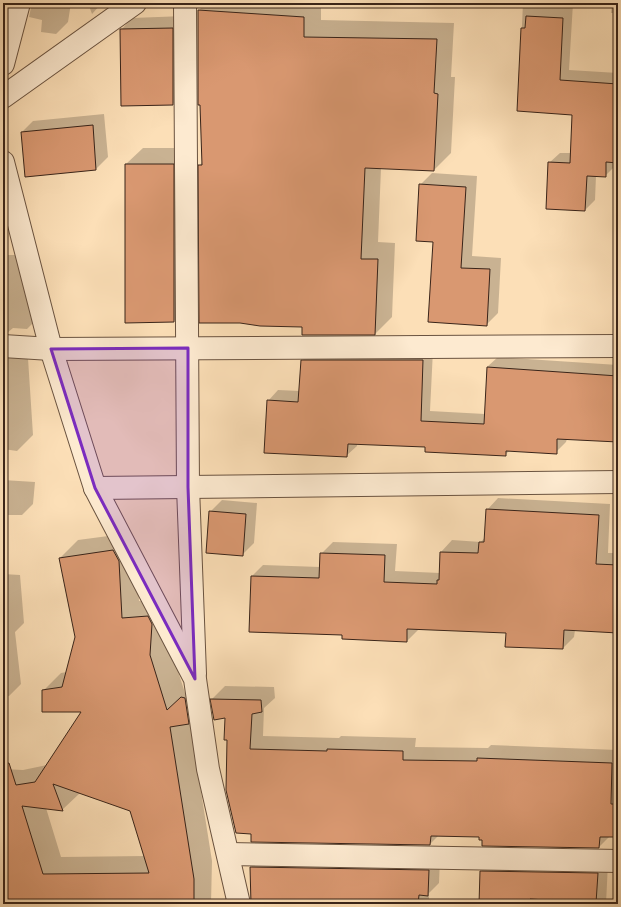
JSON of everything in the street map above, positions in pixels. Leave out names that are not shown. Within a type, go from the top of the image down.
[{"type":"street","points":[[3,64],[19,3]]},
{"type":"street","points":[[3,97],[135,3]]},
{"type":"street","points":[[186,3],[188,487],[195,679],[208,769],[239,904]]},
{"type":"street","points":[[3,162],[51,348],[95,488],[195,679]]},
{"type":"street","points":[[3,346],[51,348],[188,348],[618,346]]},
{"type":"street","points":[[95,488],[618,482]]},
{"type":"street","points":[[228,854],[618,861]]},
{"type":"highlighted area","points":[[188,348],[188,487],[195,679],[95,488],[51,349]]},
{"type":"building","points":[[198,10],[304,17],[304,37],[437,39],[434,93],[438,94],[434,171],[365,168],[361,259],[378,259],[375,335],[302,335],[302,327],[260,326],[240,323],[199,323],[198,165],[202,165],[200,105],[198,105]]},
{"type":"building","points":[[526,16],[563,18],[560,80],[618,84],[618,163],[606,162],[606,177],[587,176],[585,211],[546,209],[548,162],[570,163],[572,115],[517,111],[521,28],[525,28]]},
{"type":"building","points":[[173,28],[173,105],[121,106],[120,29]]},
{"type":"building","points":[[93,125],[96,170],[25,177],[21,132]]},
{"type":"building","points":[[125,164],[174,164],[174,322],[125,323]]},
{"type":"building","points":[[419,184],[466,187],[461,268],[490,269],[487,326],[428,322],[433,242],[416,241]]},
{"type":"building","points":[[301,360],[423,360],[421,421],[484,424],[487,367],[618,376],[618,442],[557,439],[557,454],[506,451],[506,456],[425,452],[425,447],[348,444],[347,457],[264,453],[267,400],[298,402]]},
{"type":"building","points":[[486,509],[599,515],[596,564],[618,565],[618,633],[564,630],[563,649],[505,647],[506,633],[407,629],[407,642],[342,639],[342,635],[249,632],[251,576],[319,578],[320,553],[385,555],[384,582],[437,584],[437,580],[439,580],[440,552],[478,553],[479,542],[484,542]]},
{"type":"building","points":[[209,511],[246,514],[243,556],[206,553]]},
{"type":"building","points":[[113,550],[119,561],[122,618],[148,616],[152,624],[150,655],[167,710],[181,697],[185,698],[189,724],[170,727],[194,879],[194,904],[3,904],[3,764],[9,763],[16,785],[35,782],[81,712],[42,712],[42,690],[62,687],[75,637],[59,558]],"holes":[[[53,784],[130,811],[149,873],[43,874],[22,806],[63,811]]]},
{"type":"building","points":[[210,699],[261,700],[262,712],[252,714],[250,749],[403,751],[403,760],[477,761],[477,758],[612,763],[611,804],[618,804],[618,837],[600,837],[599,848],[482,846],[482,840],[479,840],[479,837],[431,836],[430,845],[251,842],[251,834],[236,833],[226,790],[227,740],[224,740],[225,718],[214,720]]},
{"type":"building","points":[[250,867],[429,870],[428,896],[419,895],[418,904],[251,904]]},
{"type":"building","points":[[480,871],[598,873],[596,903],[530,899],[530,904],[479,904]]}]
